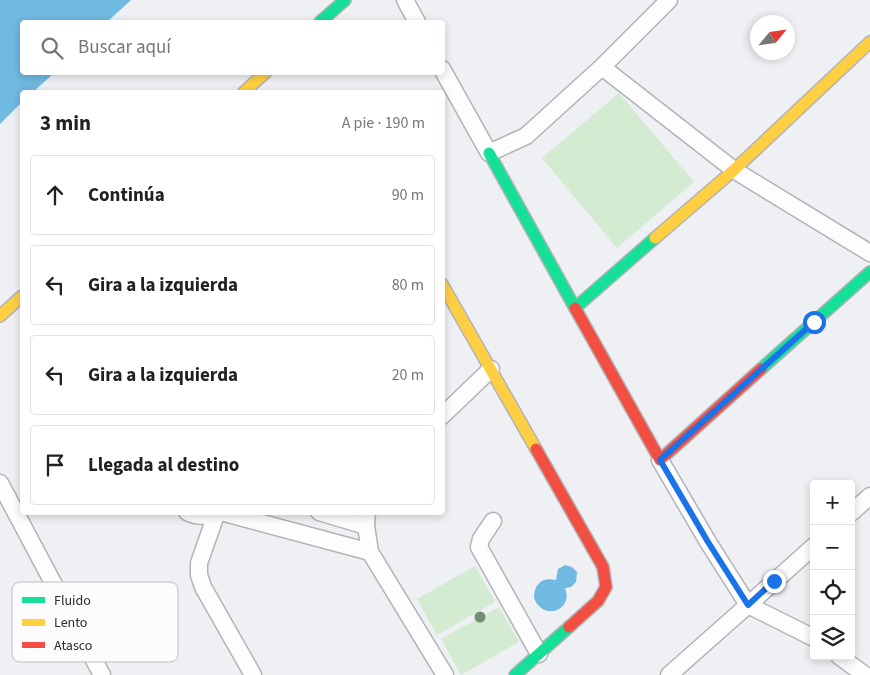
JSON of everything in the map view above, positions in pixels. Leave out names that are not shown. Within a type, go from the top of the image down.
[{"type":"street","points":[[322,20],[345,0]]},
{"type":"street","points":[[405,0],[416,20]]},
{"type":"street","points":[[489,153],[526,136],[602,67],[669,0]]},
{"type":"street","points":[[575,308],[734,170],[870,42]]},
{"type":"street","points":[[602,67],[734,170],[870,253]]},
{"type":"street","points":[[445,74],[660,460],[708,542],[748,605],[810,636]]},
{"type":"street","points":[[246,90],[263,75]]},
{"type":"street","points":[[660,460],[870,272]]},
{"type":"street","points":[[445,289],[603,567],[606,587],[598,601],[515,675]]},
{"type":"street","points":[[0,316],[20,298]]},
{"type":"street","points":[[445,413],[491,369]]},
{"type":"street","points":[[0,483],[53,582]]},
{"type":"street","points":[[855,509],[870,496]]},
{"type":"street","points":[[193,515],[197,517],[209,515]]},
{"type":"street","points":[[217,515],[199,564],[199,575],[203,587],[253,675]]},
{"type":"street","points":[[229,515],[370,552]]},
{"type":"street","points":[[339,515],[366,519],[370,552],[445,675]]},
{"type":"street","points":[[493,521],[481,539],[479,547],[539,654]]},
{"type":"street","points":[[669,675],[810,550]]},
{"type":"street","points":[[844,660],[865,675]]},
{"type":"street","points":[[95,662],[102,675]]},
{"type":"green space","points":[[619,93],[694,182],[617,248],[542,158]]},
{"type":"green space","points":[[475,566],[495,602],[437,635],[417,599]]},
{"type":"green space","points":[[499,607],[519,642],[461,675],[441,639]]},
{"type":"water","points":[[0,0],[131,0],[109,20],[20,20],[20,75],[52,75],[35,90],[20,90],[20,104],[0,124]]},
{"type":"water","points":[[565,565],[572,567],[577,572],[576,582],[571,587],[565,588],[567,596],[562,607],[550,611],[544,610],[534,598],[535,589],[543,581],[556,580],[558,569]]},
{"type":"traffic: fast","points":[[322,20],[345,0]]},
{"type":"traffic: fast","points":[[489,153],[575,308],[655,238]]},
{"type":"traffic: fast","points":[[761,369],[870,272]]},
{"type":"traffic: fast","points":[[515,675],[569,627]]},
{"type":"traffic: slow","points":[[655,238],[734,170],[870,42]]},
{"type":"traffic: slow","points":[[246,90],[263,75]]},
{"type":"traffic: slow","points":[[445,289],[536,449]]},
{"type":"traffic: slow","points":[[0,316],[20,298]]},
{"type":"traffic: jam","points":[[575,308],[660,460],[761,369]]},
{"type":"traffic: jam","points":[[536,449],[603,567],[606,587],[598,601],[569,627]]},
{"type":"route","points":[[774,581],[748,605],[708,542],[660,460],[814,322]]}]
